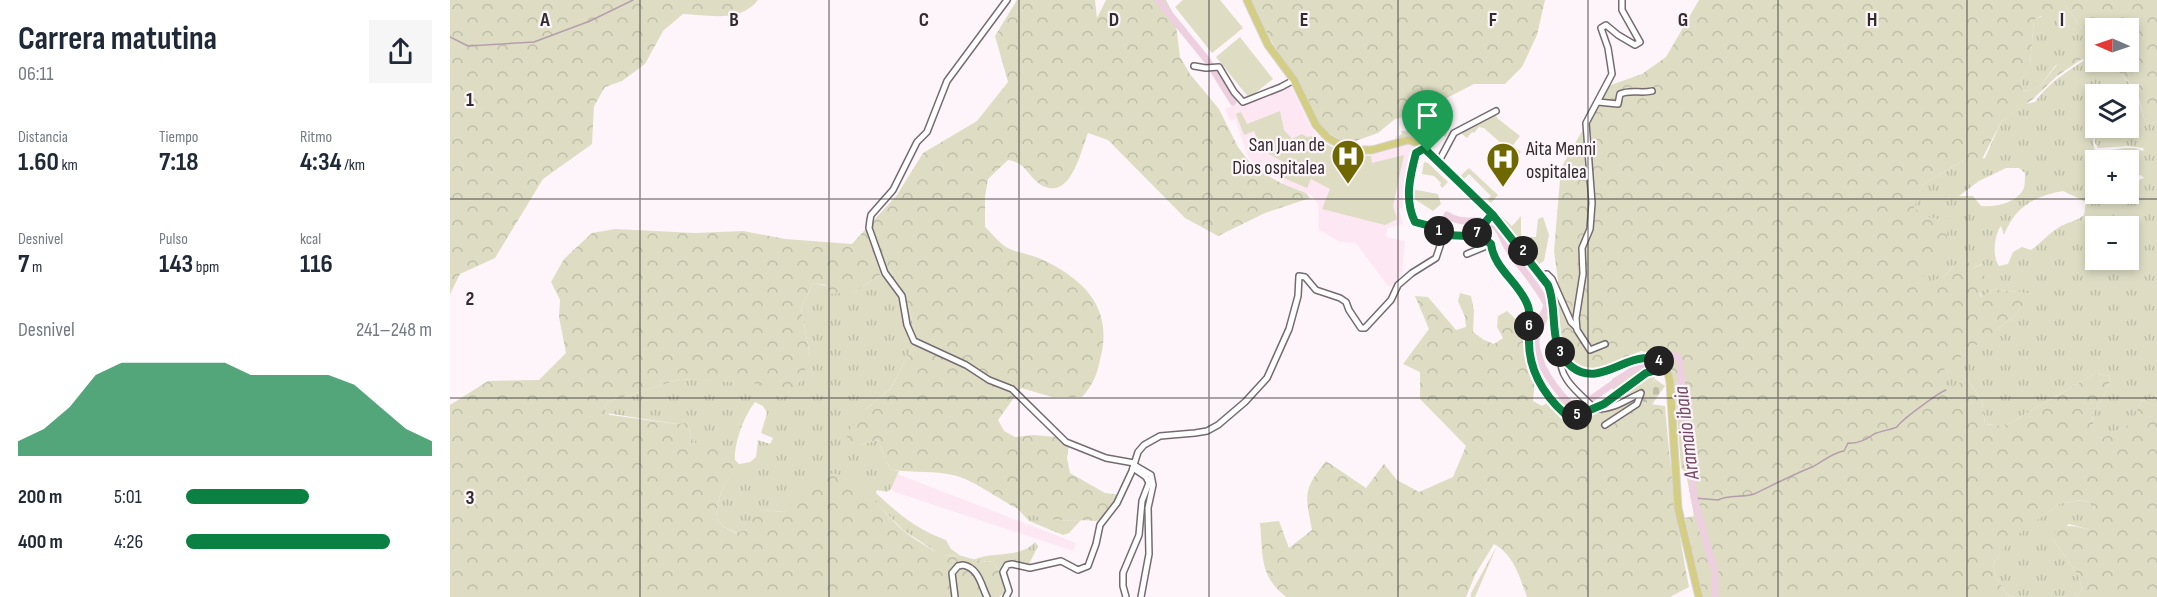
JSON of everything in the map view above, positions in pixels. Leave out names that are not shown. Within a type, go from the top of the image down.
[{"type":"main road","points":[[1247,0],[1268,45],[1294,80],[1319,130],[1341,145],[1356,150],[1372,150],[1410,140],[1425,148],[1541,274],[1552,295],[1555,334],[1562,357],[1574,369],[1591,374],[1609,371],[1633,359],[1648,357],[1658,360],[1665,368],[1670,382],[1678,508],[1699,597]]},
{"type":"street","points":[[1007,0],[947,81],[927,132],[917,142],[893,190],[871,214],[870,228],[887,277],[902,296],[906,321],[914,341],[966,365],[989,380],[1012,389],[1066,442],[1134,466],[1150,475],[1153,485],[1148,508],[1149,554],[1141,597]]},
{"type":"street","points":[[1576,327],[1583,271],[1582,248],[1589,231],[1592,203],[1586,123],[1598,102],[1601,91],[1610,82],[1612,74],[1601,26],[1606,25],[1635,45],[1640,43],[1622,10],[1622,0]]},
{"type":"street","points":[[1194,66],[1219,67],[1243,102],[1294,80]]},
{"type":"street","points":[[1598,102],[1618,104],[1620,94],[1625,92],[1652,91]]},
{"type":"street","points":[[1438,163],[1454,133],[1496,111]]},
{"type":"street","points":[[1425,148],[1416,153],[1409,189],[1409,206],[1415,222],[1430,226],[1444,234],[1468,236],[1477,233],[1488,219]]},
{"type":"street","points":[[1477,233],[1490,242],[1492,253],[1527,305],[1530,357],[1539,382],[1550,400],[1565,414],[1578,415],[1596,407],[1617,397],[1624,388],[1646,373],[1665,368]]},
{"type":"street","points":[[1006,597],[1009,591],[1003,572],[1007,565],[1030,568],[1061,561],[1078,570],[1088,566],[1100,525],[1117,503],[1138,452],[1144,445],[1154,438],[1169,434],[1201,432],[1218,425],[1245,402],[1267,378],[1289,330],[1298,296],[1299,276],[1305,277],[1316,290],[1346,302],[1357,324],[1365,328],[1391,300],[1398,285],[1436,258],[1444,234]]},
{"type":"street","points":[[1467,254],[1490,242]]},
{"type":"street","points":[[1541,274],[1547,274],[1552,279],[1571,321],[1590,350],[1605,344]]},
{"type":"street","points":[[1562,357],[1561,369],[1567,379],[1592,406],[1599,410],[1627,401],[1641,393],[1637,404],[1605,425]]},
{"type":"street","points":[[1126,597],[1123,573],[1139,535],[1143,501],[1149,484],[1146,477],[1134,466]]},
{"type":"street","points":[[956,597],[952,573],[963,565],[973,569],[987,597]]},
{"type":"shaded area","name":"San Juan de Dios ospitalea","points":[[1290,84],[1313,130],[1335,149],[1350,154],[1371,155],[1396,148],[1395,136],[1398,135],[1399,139],[1421,146],[1420,152],[1416,151],[1406,203],[1399,210],[1403,224],[1387,228],[1386,237],[1405,241],[1402,274],[1393,286],[1388,286],[1356,243],[1340,242],[1319,230],[1318,204],[1311,195],[1258,169],[1248,156],[1235,119],[1230,121],[1225,109],[1247,103]]},
{"type":"shaded area","points":[[897,474],[1076,543],[1073,551],[895,492],[891,489]]},
{"type":"green space","points":[[450,0],[758,0],[743,12],[733,15],[683,14],[663,31],[645,64],[622,81],[605,87],[594,106],[592,144],[543,179],[495,258],[460,274],[450,294]]},
{"type":"green space","points":[[1017,0],[1095,0],[1097,18],[1106,0],[1166,0],[1175,17],[1180,57],[1190,74],[1219,109],[1238,147],[1254,168],[1281,183],[1306,193],[1310,198],[1265,213],[1218,236],[1185,218],[1108,140],[1088,133],[1073,172],[1060,186],[1051,188],[1041,185],[1023,167],[1008,160],[988,179],[985,197],[985,227],[1006,247],[1055,266],[1080,284],[1097,306],[1104,334],[1096,376],[1082,397],[1052,397],[1021,388],[998,420],[1004,431],[1015,437],[1033,435],[1056,437],[1069,444],[1067,458],[1070,473],[1105,493],[1120,495],[1102,519],[1096,521],[1064,520],[1040,517],[1022,511],[957,476],[892,470],[878,440],[860,445],[848,444],[847,433],[866,409],[890,389],[914,345],[916,334],[905,295],[890,268],[855,292],[831,294],[826,285],[813,283],[801,308],[810,356],[803,377],[793,392],[781,399],[760,384],[681,379],[607,402],[604,407],[610,415],[677,424],[686,423],[689,425],[691,443],[710,445],[722,451],[734,463],[735,472],[721,493],[716,518],[724,527],[736,533],[748,529],[754,513],[763,510],[784,512],[812,481],[824,475],[835,474],[846,477],[857,484],[896,524],[930,548],[944,555],[993,562],[999,571],[1005,592],[999,597],[450,597],[450,405],[488,381],[539,380],[566,353],[559,317],[560,300],[551,282],[564,259],[592,233],[615,229],[695,233],[743,231],[785,239],[852,244],[897,195],[923,153],[977,121],[1008,82],[995,36]]},
{"type":"green space","points":[[1183,0],[1220,0],[1243,28],[1212,53],[1175,7]]},
{"type":"green space","points":[[1251,0],[1545,0],[1537,35],[1522,67],[1505,84],[1474,84],[1433,105],[1427,111],[1395,119],[1378,133],[1347,144],[1321,128],[1299,83],[1270,39]]},
{"type":"green space","points":[[1699,0],[2157,0],[2157,121],[2149,124],[2145,121],[2139,100],[2139,84],[2130,84],[2120,72],[2139,72],[2139,18],[2085,18],[2085,32],[2065,5],[2050,19],[2041,16],[2034,20],[2030,65],[2021,83],[2022,90],[2030,91],[2041,85],[2064,56],[2085,46],[2085,60],[2082,59],[2057,76],[2033,99],[2001,122],[1980,163],[1973,164],[1964,160],[1922,185],[1914,208],[1927,217],[1948,221],[1946,252],[1918,282],[1920,287],[1946,275],[1952,267],[1966,257],[1971,269],[1983,264],[1985,281],[1979,292],[1981,297],[1994,289],[2033,294],[2013,317],[1936,376],[1948,389],[1967,379],[1982,401],[1985,424],[2005,426],[2096,373],[2110,376],[2108,388],[2092,415],[2095,433],[2100,439],[2132,423],[2141,401],[2157,398],[2157,597],[2076,597],[2082,590],[2079,577],[2052,538],[2057,528],[2063,526],[2095,528],[2093,503],[2081,500],[2059,504],[2008,542],[1993,564],[1996,577],[2007,595],[2015,597],[1703,597],[1685,518],[1694,516],[1686,473],[1681,468],[1675,388],[1671,368],[1651,353],[1641,351],[1600,369],[1585,369],[1574,363],[1561,344],[1558,280],[1554,251],[1561,168],[1608,86],[1642,74],[1666,57]]},
{"type":"green space","points":[[2065,5],[2085,32],[2085,46],[2055,66],[2041,85],[2031,91],[2022,90],[2021,83],[2030,64],[2034,20]]},
{"type":"green space","points":[[1240,37],[1273,79],[1249,98],[1216,57]]},
{"type":"green space","points":[[2085,60],[2085,72],[2119,72],[2130,84],[2085,84],[2085,138],[2094,138],[2095,150],[2085,150],[2085,202],[2063,191],[2043,196],[2027,204],[2014,217],[2004,235],[2001,226],[1995,246],[1995,257],[1999,266],[2008,264],[2013,252],[2022,247],[2031,250],[2054,230],[2084,215],[2086,204],[2139,204],[2139,180],[2144,178],[2139,176],[2139,150],[2112,150],[2135,148],[2144,151],[2143,148],[2128,146],[2098,148],[2095,138],[2139,138],[2139,102],[2145,121],[2149,124],[2157,121],[2157,398],[2141,401],[2133,423],[2100,439],[2095,434],[2092,415],[2108,388],[2110,376],[2096,373],[2005,426],[1985,424],[1982,401],[1967,379],[1948,390],[1935,376],[2013,317],[2032,294],[1994,289],[1982,297],[1979,292],[1982,264],[1971,269],[1952,267],[1946,275],[1920,288],[1918,282],[1928,269],[1947,221],[1926,217],[1913,208],[1922,185],[1964,160],[1985,158],[2001,122],[2025,104],[2035,102],[2064,73]],"holes":[[[2006,168],[2019,168],[2025,173],[2024,188],[2011,201],[1999,205],[1981,206],[1973,196],[1959,196],[1979,181]]]},
{"type":"green space","points":[[1280,111],[1284,130],[1292,139],[1302,134],[1307,137],[1313,136],[1344,154],[1371,156],[1372,163],[1404,155],[1393,206],[1397,219],[1385,225],[1322,209],[1330,189],[1311,179],[1307,188],[1279,176],[1285,163],[1269,154],[1265,146],[1261,147],[1254,131],[1244,135],[1236,114],[1241,112],[1247,124]]},
{"type":"green space","points":[[1496,113],[1497,118],[1520,136],[1513,145],[1521,152],[1516,157],[1484,128],[1479,127],[1467,138],[1462,134],[1462,130]]},
{"type":"green space","points":[[1431,122],[1447,132],[1446,137],[1434,135],[1429,145],[1411,138],[1399,139],[1401,131],[1417,132],[1419,129],[1430,126]]},
{"type":"green space","points":[[1424,162],[1448,182],[1442,188],[1441,183],[1434,176],[1422,174]]},
{"type":"green space","points":[[1469,168],[1498,195],[1491,203],[1487,200],[1491,196],[1469,174],[1463,180],[1512,226],[1521,216],[1521,237],[1536,237],[1538,219],[1543,217],[1549,235],[1544,261],[1539,264],[1534,261],[1514,234],[1458,178]]},
{"type":"green space","points":[[1411,189],[1438,194],[1441,204],[1433,211],[1413,198]]},
{"type":"green space","points":[[890,268],[905,295],[916,334],[914,345],[890,389],[866,409],[860,445],[878,440],[889,467],[899,471],[891,489],[887,492],[877,490],[876,493],[909,521],[946,540],[951,549],[961,556],[941,555],[903,530],[878,505],[791,505],[784,512],[763,510],[748,529],[737,533],[724,527],[716,518],[721,493],[735,471],[720,449],[691,443],[689,425],[686,423],[677,424],[606,413],[604,407],[607,402],[681,379],[760,384],[769,389],[810,356],[801,308],[813,283],[855,292]],"holes":[[[755,402],[763,406],[767,413],[761,433],[773,438],[770,444],[758,440],[756,457],[750,462],[739,464],[735,460],[735,453],[744,422]]]},
{"type":"green space","points":[[1460,293],[1471,296],[1474,311],[1473,332],[1494,344],[1503,338],[1497,327],[1498,316],[1507,311],[1520,323],[1538,315],[1549,300],[1550,313],[1538,342],[1545,363],[1535,381],[1533,401],[1542,406],[1557,398],[1582,402],[1592,413],[1614,402],[1612,379],[1639,363],[1650,364],[1656,375],[1644,403],[1665,406],[1674,497],[1689,587],[1670,597],[1527,597],[1519,575],[1507,554],[1494,544],[1476,573],[1466,597],[1286,597],[1277,589],[1264,564],[1260,523],[1279,521],[1289,548],[1312,530],[1308,493],[1313,479],[1326,461],[1366,488],[1384,464],[1397,480],[1419,492],[1453,477],[1466,446],[1420,399],[1420,372],[1403,364],[1429,329],[1415,296],[1428,297],[1456,330],[1466,327],[1465,317],[1458,301]]},
{"type":"green space","points":[[1655,379],[1665,386],[1651,406],[1641,400]]},
{"type":"green space","points":[[2081,500],[2093,503],[2096,528],[2091,530],[2069,524],[2052,538],[2079,577],[2082,590],[2076,597],[2007,595],[1996,577],[1993,564],[2008,541],[2059,504]]},
{"type":"green space","points":[[1015,506],[1031,514],[1047,518],[1081,520],[1069,533],[1063,535],[1029,521]]},
{"type":"green space","points":[[1035,542],[1038,546],[1029,564],[1010,561],[1003,563],[999,571],[993,562],[973,560],[1022,551]]},
{"type":"green space","points":[[1497,546],[1475,597],[1471,597],[1471,593]]},
{"type":"waterway","points":[[450,37],[468,46],[534,42],[590,21],[633,0]]},
{"type":"waterway","name":"Aramaio ibaia","points":[[1158,0],[1207,60],[1233,102]]},
{"type":"waterway","name":"Aramaio ibaia","points":[[1447,215],[1453,219],[1487,222],[1498,229],[1510,251],[1547,305],[1537,332],[1539,359],[1549,378],[1575,408],[1634,369],[1662,355],[1677,356],[1680,362],[1685,434],[1690,453],[1694,498],[1715,573],[1715,597]]},
{"type":"waterway","points":[[1694,498],[1718,500],[1754,494],[1844,451],[1848,443],[1862,441],[1876,433],[1897,427],[1920,407],[1946,390]]},
{"type":"place","name":"San Juan de Dios ospitalea","points":[[1348,185]]},
{"type":"place","name":"Aita Menni ospitalea","points":[[1503,188]]},
{"type":"route","points":[[1428,152],[1425,148],[1416,153],[1409,189],[1408,201],[1415,222],[1430,226],[1442,234],[1468,236],[1478,231],[1492,214],[1548,285],[1552,296],[1556,342],[1562,357],[1569,365],[1580,372],[1597,374],[1609,371],[1633,359],[1651,357],[1658,360],[1665,368],[1646,373],[1624,388],[1617,397],[1604,404],[1578,415],[1565,414],[1550,400],[1533,369],[1528,341],[1527,305],[1492,253],[1491,244],[1477,233],[1492,214],[1428,152]]}]
